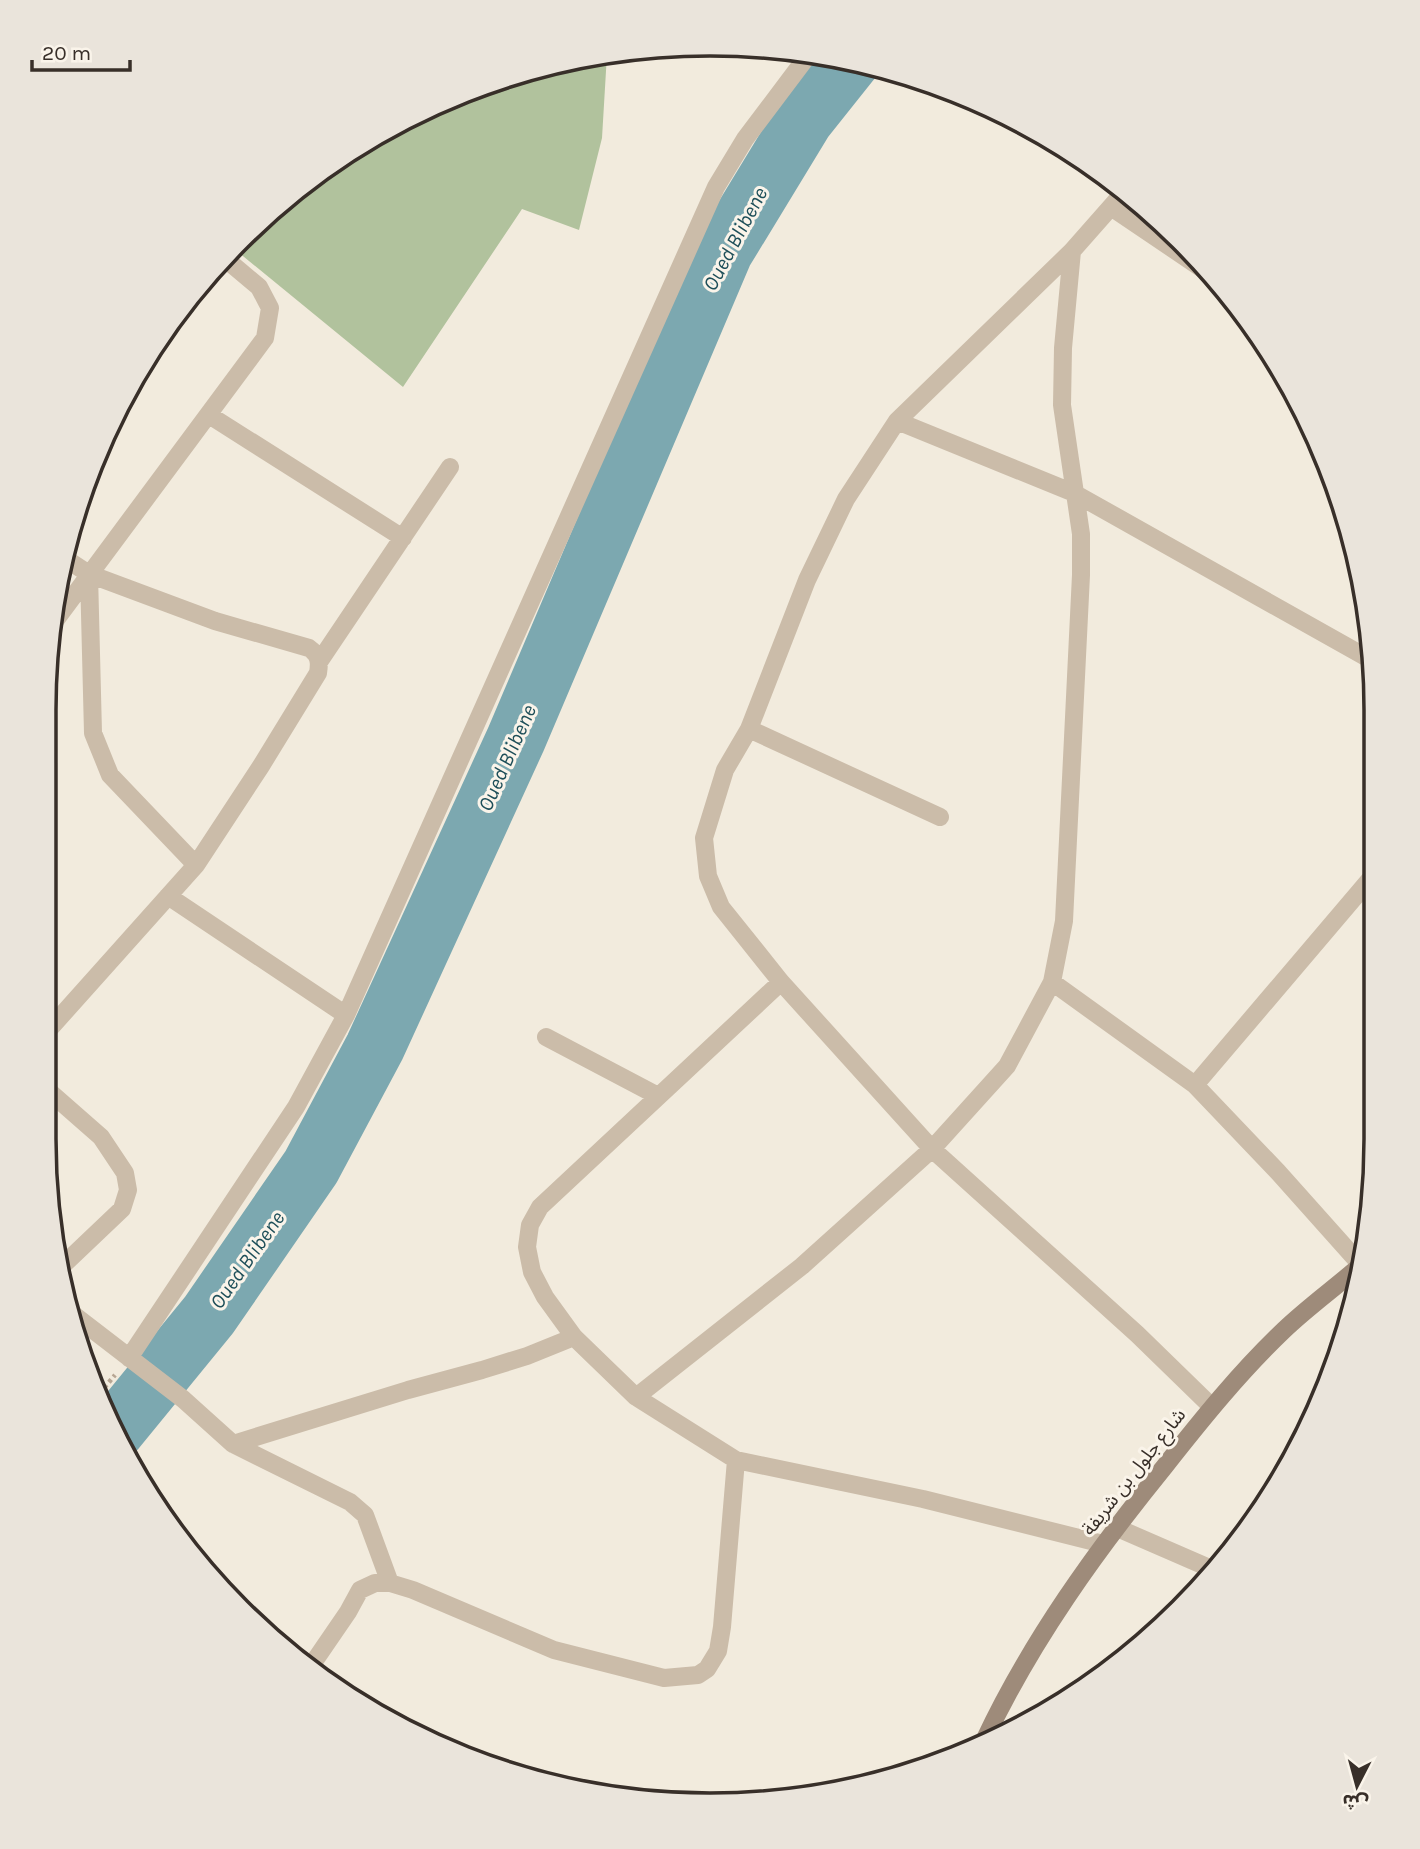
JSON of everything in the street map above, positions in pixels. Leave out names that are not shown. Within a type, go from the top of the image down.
[{"type":"main road","name":"شارع جلول بن شريفة","points":[[989,1730],[1046,1629],[1115,1527],[1212,1407],[1284,1330],[1349,1275]]},
{"type":"street","points":[[136,1364],[296,1107],[346,1015],[716,187],[745,139],[802,63]]},
{"type":"street","points":[[1118,199],[1072,251],[897,421],[846,499],[807,580],[749,729],[725,769],[704,838],[708,876],[721,907],[781,982],[932,1149],[1137,1334],[1212,1407]]},
{"type":"street","points":[[1111,207],[1173,249]]},
{"type":"street","points":[[636,1397],[802,1266],[932,1149],[1007,1066],[1052,982],[1063,921],[1081,575],[1082,534],[1062,405],[1063,348],[1072,251]]},
{"type":"street","points":[[65,607],[265,338],[270,308],[259,287],[232,264]]},
{"type":"street","points":[[209,415],[403,538]]},
{"type":"street","points":[[897,421],[1074,493],[1362,655]]},
{"type":"street","points":[[56,1022],[196,865],[268,756],[318,673],[320,662],[450,467]]},
{"type":"street","points":[[73,564],[89,574],[215,621],[309,648],[316,653],[320,662]]},
{"type":"street","points":[[89,574],[93,733],[110,775],[196,865]]},
{"type":"street","points":[[749,729],[940,817]]},
{"type":"street","points":[[1195,1085],[1364,886]]},
{"type":"street","points":[[168,896],[346,1015]]},
{"type":"street","points":[[781,982],[540,1207],[530,1225],[527,1247],[532,1272],[545,1297],[574,1337],[636,1397],[736,1460],[923,1499],[1103,1544]]},
{"type":"street","points":[[1052,982],[1195,1085],[1353,1256]]},
{"type":"street","points":[[546,1037],[658,1096]]},
{"type":"street","points":[[56,1098],[101,1137],[125,1173],[128,1190],[122,1209],[68,1261]]},
{"type":"street","points":[[82,1322],[183,1399],[233,1444],[350,1502],[365,1515],[390,1583]]},
{"type":"street","points":[[233,1444],[527,1356],[574,1337]]},
{"type":"street","points":[[315,1660],[360,1590],[375,1583],[390,1583],[413,1590],[554,1650],[664,1678],[698,1675],[707,1669],[718,1651],[736,1460]]},
{"type":"street","points":[[1115,1527],[1205,1566]]},
{"type":"green space","points":[[606,65],[602,138],[579,230],[522,209],[403,387],[241,255],[312,191],[347,166],[421,123],[500,91],[541,78]]},
{"type":"waterway","name":"Oued Blibene","points":[[121,1423],[209,1315],[311,1167],[375,1047],[516,739],[723,252],[804,119],[843,70]]}]
